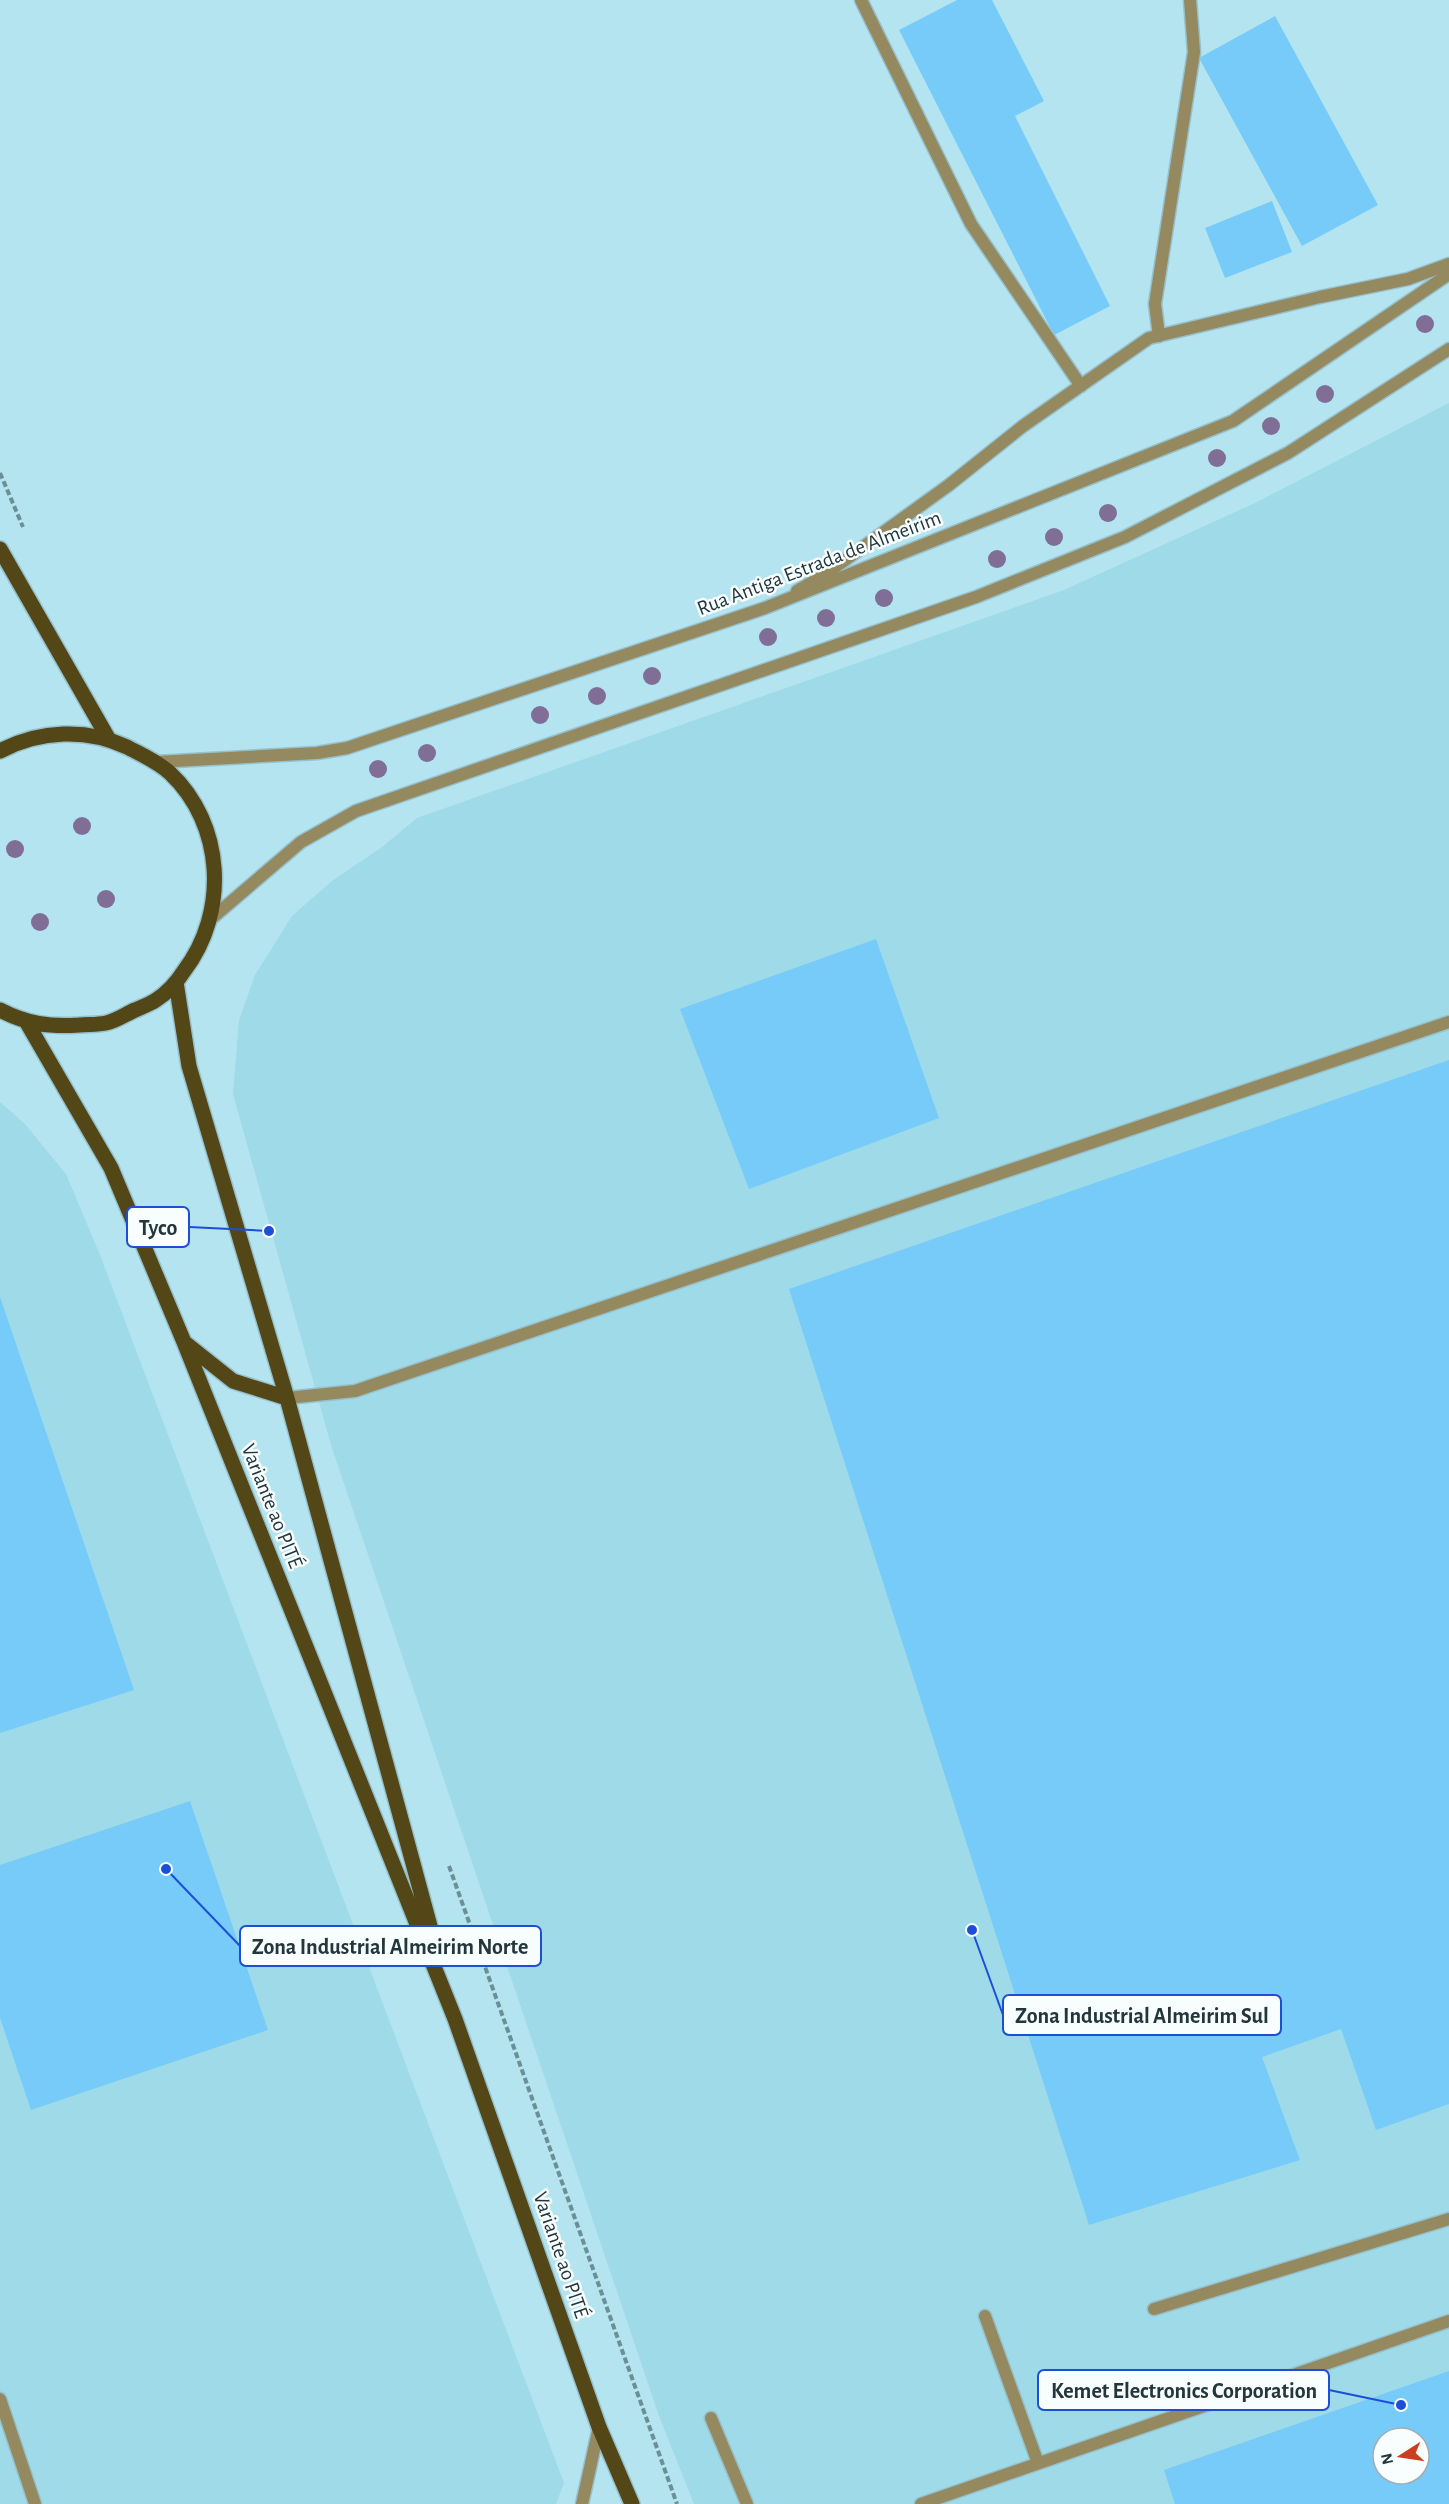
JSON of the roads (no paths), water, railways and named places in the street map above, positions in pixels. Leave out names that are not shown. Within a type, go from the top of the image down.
[{"type":"main road","points":[[0,549],[108,738]]},
{"type":"main road","points":[[0,751],[12,745],[62,733],[82,733],[108,738],[157,762],[171,774],[193,801],[206,823],[216,875],[211,919],[195,958],[176,982],[156,1000],[108,1023],[51,1027],[26,1021],[0,1010]]},
{"type":"main road","name":"Variante ao PITÉ","points":[[176,982],[189,1066],[287,1398],[455,2019]]},
{"type":"main road","name":"Variante ao PITÉ","points":[[26,1021],[111,1168],[184,1342],[455,2019],[600,2427],[632,2504]]},
{"type":"main road","points":[[184,1342],[233,1381],[287,1398]]},
{"type":"street","points":[[861,0],[971,224],[1081,386]]},
{"type":"street","points":[[1159,336],[1155,304],[1194,52],[1190,0]]},
{"type":"street","points":[[765,609],[823,576],[949,485],[1023,426],[1149,338],[1353,289],[1408,279],[1449,264]]},
{"type":"street","name":"Rua Antiga Estrada de Almeirim","points":[[157,762],[317,753],[346,748],[765,609],[1233,421],[1449,274]]},
{"type":"street","points":[[211,919],[301,843],[356,811],[976,597],[1125,537],[1288,453],[1449,349]]},
{"type":"street","points":[[287,1398],[355,1391],[1449,1022]]},
{"type":"street","points":[[1154,2309],[1449,2219]]},
{"type":"street","points":[[985,2316],[1038,2463]]},
{"type":"street","points":[[921,2504],[1449,2321]]},
{"type":"street","points":[[0,2399],[35,2504]]},
{"type":"street","points":[[711,2418],[747,2504]]},
{"type":"street","points":[[582,2504],[600,2427]]},
{"type":"place","name":"Tyco","points":[[269,1231]]},
{"type":"place","name":"Zona Industrial Almeirim Norte","points":[[166,1869]]},
{"type":"place","name":"Zona Industrial Almeirim Sul","points":[[972,1930]]},
{"type":"place","name":"Kemet Electronics Corporation","points":[[1401,2405]]}]
